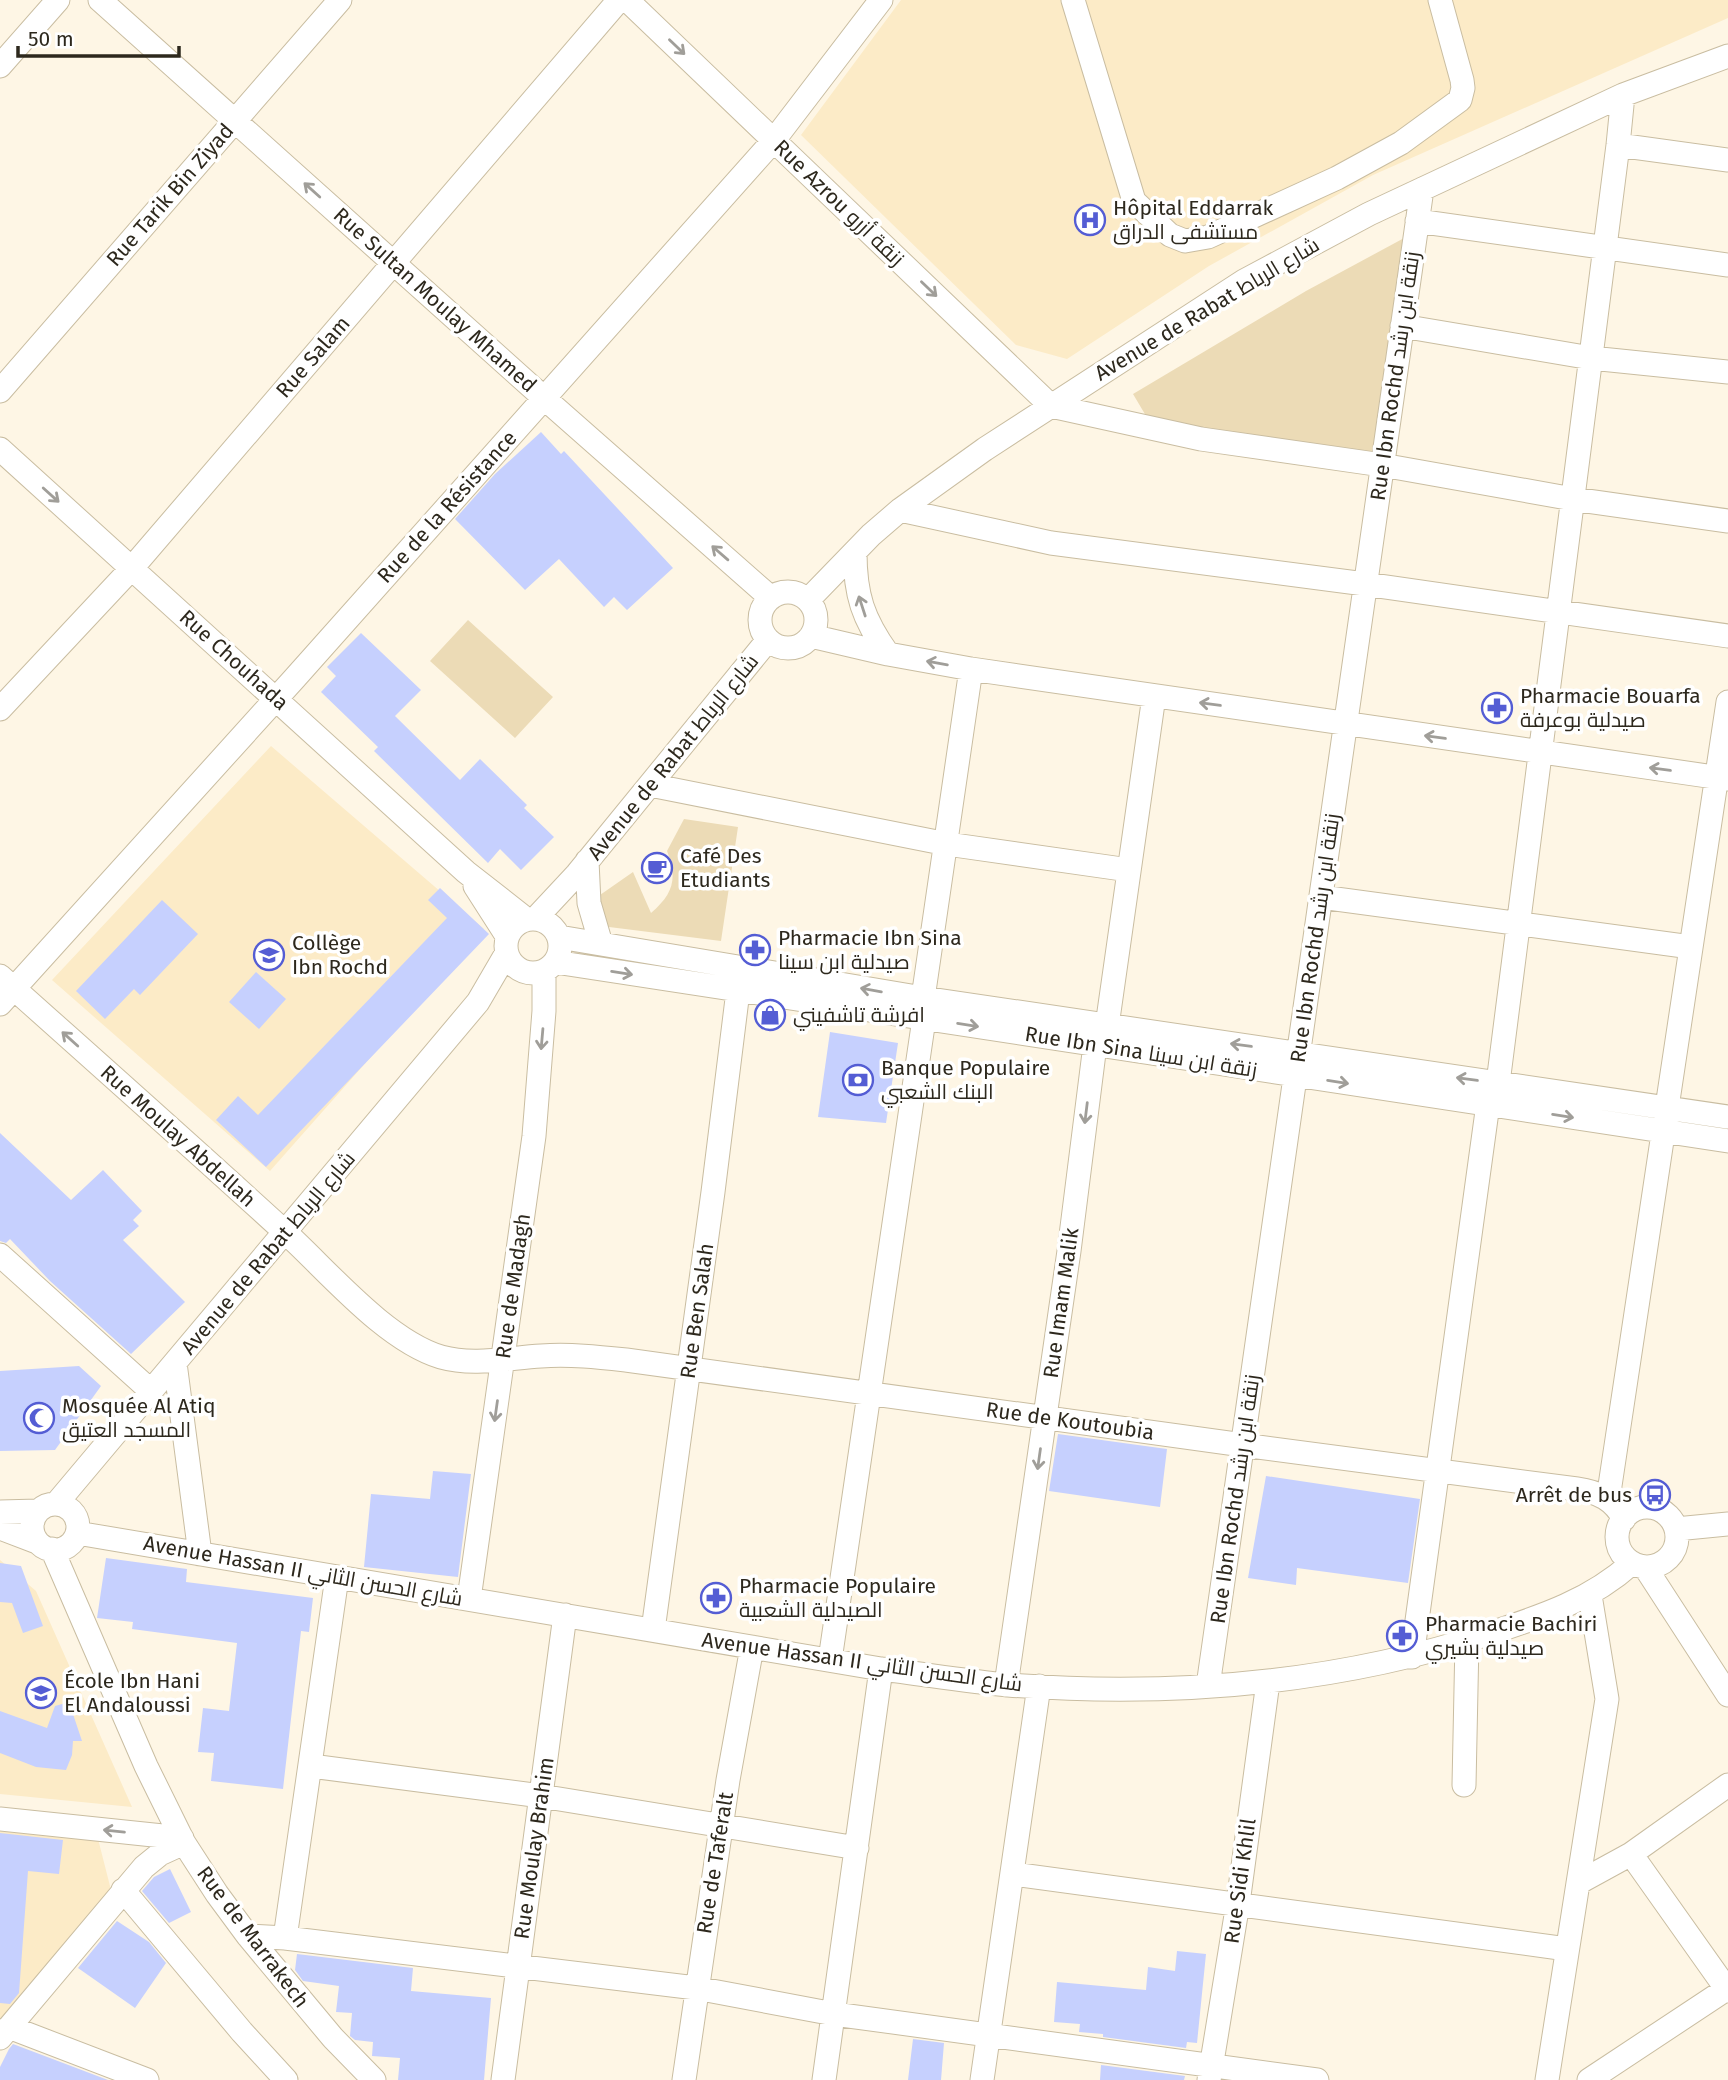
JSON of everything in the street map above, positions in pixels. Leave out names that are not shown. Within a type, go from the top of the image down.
[{"type":"street","points":[[0,66],[58,0]]},
{"type":"street","name":"Rue Sultan Moulay Mhamed","points":[[100,0],[771,598]]},
{"type":"street","name":"Rue Tarik Bin Ziyad","points":[[0,391],[340,0]]},
{"type":"street","name":"Rue Salam","points":[[0,709],[132,568],[619,0]]},
{"type":"street","name":"Rue Azrou زنقة أزرو","points":[[627,0],[1051,405]]},
{"type":"street","name":"Rue de la Résistance","points":[[5,990],[276,698],[774,141],[881,0]]},
{"type":"street","points":[[1073,0],[1133,201],[1170,236],[1185,241],[1208,237],[1337,178],[1401,143],[1460,100],[1462,80],[1440,0]]},
{"type":"street","name":"Avenue de Rabat شارع الرباط","points":[[808,600],[900,510],[1051,405],[1244,281],[1305,247],[1422,189],[1623,95],[1728,56]]},
{"type":"street","points":[[1498,1083],[1623,95]]},
{"type":"street","points":[[1618,145],[1728,160]]},
{"type":"street","name":"Rue Ibn Rochd زنقة ابن رشد","points":[[1208,1686],[1422,189]]},
{"type":"street","points":[[1417,221],[1728,265]]},
{"type":"street","points":[[1402,326],[1591,358],[1728,372]]},
{"type":"street","points":[[1051,405],[1201,439],[1728,521]]},
{"type":"street","name":"Rue Chouhada","points":[[0,449],[466,872],[531,919]]},
{"type":"street","points":[[900,510],[1051,543],[1365,584],[1558,614],[1728,636]]},
{"type":"street","points":[[855,552],[855,579],[861,606],[872,632],[888,654]]},
{"type":"street","points":[[790,592],[808,600],[816,617],[816,627],[805,643],[786,648],[768,640],[760,623],[765,605],[771,598],[790,592]]},
{"type":"street","points":[[811,636],[971,669],[1722,778]]},
{"type":"street","name":"Avenue de Rabat شارع الرباط","points":[[531,919],[582,868],[768,640]]},
{"type":"street","points":[[830,1660],[971,669]]},
{"type":"street","name":"Rue Imam Malik","points":[[1006,1685],[1101,1035],[1129,870],[1154,696]]},
{"type":"street","points":[[1624,1519],[1615,1504],[1608,1499],[1691,947],[1722,778],[1728,702]]},
{"type":"street","points":[[650,785],[947,844],[1129,870]]},
{"type":"street","points":[[582,868],[601,944]]},
{"type":"street","name":"Avenue de Rabat شارع الرباط","points":[[557,934],[582,868]]},
{"type":"street","name":"Rue Chouhada","points":[[466,872],[507,945]]},
{"type":"street","points":[[1321,897],[1691,947]]},
{"type":"street","points":[[531,919],[551,925],[557,934],[560,950],[541,969],[517,968],[507,945],[511,929],[531,919]]},
{"type":"street","name":"Rue Ibn Sina زنقة ابن سينا","points":[[557,934],[923,1009]]},
{"type":"street","name":"Avenue de Rabat شارع الرباط","points":[[47,1507],[175,1363],[478,1002],[507,945]]},
{"type":"street","name":"Avenue de Rabat شارع الرباط","points":[[478,1002],[541,969]]},
{"type":"street","name":"Rue Ibn Sina زنقة ابن سينا","points":[[541,969],[923,1009],[1297,1065],[1488,1104],[1728,1141]]},
{"type":"street","name":"Rue de Madagh","points":[[469,1599],[534,1136],[544,1011],[541,969]]},
{"type":"street","name":"Rue Moulay Abdellah","points":[[5,990],[285,1232],[390,1330],[414,1347],[442,1357],[462,1360],[503,1359]]},
{"type":"street","name":"Rue Ben Salah","points":[[653,1630],[738,991]]},
{"type":"street","name":"Rue Ibn Sina زنقة ابن سينا","points":[[1297,1065],[1498,1083],[1728,1117]]},
{"type":"street","points":[[1412,1657],[1488,1104]]},
{"type":"street","points":[[0,1255],[151,1391]]},
{"type":"street","name":"Rue de Koutoubia","points":[[503,1359],[544,1355],[585,1356],[689,1368],[1243,1446],[1588,1490],[1608,1499]]},
{"type":"street","points":[[175,1363],[200,1554]]},
{"type":"street","points":[[64,1506],[76,1517],[77,1533],[67,1546],[45,1546],[1,1515],[64,1506]]},
{"type":"street","points":[[45,1546],[32,1529],[34,1516],[47,1507]]},
{"type":"street","points":[[1639,1509],[1657,1509],[1672,1520],[1676,1529],[1677,1538],[1671,1556],[1655,1566],[1639,1565],[1625,1558],[1618,1543],[1624,1519],[1639,1509]]},
{"type":"street","points":[[1676,1529],[1728,1524]]},
{"type":"street","name":"Avenue Hassan II شارع الحسن الثاني","points":[[77,1533],[881,1669],[1006,1685],[1039,1686],[1208,1686],[1268,1682],[1365,1668],[1467,1641],[1539,1616],[1590,1595],[1639,1565]]},
{"type":"street","name":"Rue de Marrakech","points":[[45,1546],[157,1790],[183,1840],[248,1937],[333,2038],[374,2080]]},
{"type":"street","points":[[1639,1565],[1728,1695]]},
{"type":"street","points":[[285,1938],[337,1577]]},
{"type":"street","points":[[1546,2080],[1607,1699],[1590,1595]]},
{"type":"street","name":"Rue Moulay Brahim","points":[[503,2080],[565,1615]]},
{"type":"street","points":[[1464,1785],[1467,1641]]},
{"type":"street","name":"Rue de Taferalt","points":[[684,2080],[721,1827],[752,1647]]},
{"type":"street","points":[[824,2080],[881,1669]]},
{"type":"street","name":"Rue Sidi Khlil","points":[[1210,2073],[1238,1903],[1268,1682]]},
{"type":"street","points":[[982,2080],[1039,1686]]},
{"type":"street","points":[[311,1766],[541,1796],[857,1848]]},
{"type":"street","points":[[1578,1883],[1631,1854],[1728,1785]]},
{"type":"street","points":[[0,1819],[183,1840]]},
{"type":"street","points":[[147,2080],[4,2032],[123,1890],[160,1854],[183,1840]]},
{"type":"street","points":[[1589,2080],[1619,2072],[1727,1989],[1631,1854]]},
{"type":"street","points":[[1013,1874],[1567,1949]]},
{"type":"street","points":[[123,1890],[242,2032],[286,2080]]},
{"type":"street","points":[[248,1937],[285,1938],[696,1988],[834,2014],[988,2034],[1210,2073],[1317,2080]]},
{"type":"shaded area","name":"Hôpital Eddarrak مستشفى الدراق","points":[[901,0],[1728,0],[1728,18],[1373,175],[1209,266],[1067,359],[1016,345],[801,135]]},
{"type":"shaded area","points":[[1419,230],[1383,467],[1155,431],[1133,394],[1306,291]]},
{"type":"shaded area","points":[[468,620],[553,697],[515,738],[430,661]]},
{"type":"shaded area","name":"Collège Ibn Rochd","points":[[271,746],[484,929],[270,1171],[52,980]]},
{"type":"shaded area","points":[[684,819],[738,827],[721,941],[601,926],[600,895],[633,872],[651,913],[664,899],[673,878],[667,851]]},
{"type":"shaded area","name":"École Ibn Hani El Andaloussi","points":[[0,1560],[36,1591],[132,1807],[0,1794]]},
{"type":"shaded area","points":[[0,1819],[95,1827],[111,1890],[0,2026]]},
{"type":"building","points":[[541,432],[561,454],[564,451],[673,568],[627,610],[614,597],[604,607],[559,559],[525,590],[455,519],[495,474]]},
{"type":"building","points":[[361,633],[421,690],[395,716],[460,780],[480,759],[527,805],[524,808],[554,837],[521,870],[500,849],[488,863],[374,751],[378,747],[321,692],[336,676],[327,667]]},
{"type":"building","points":[[440,888],[489,934],[266,1167],[216,1120],[238,1096],[258,1115],[447,918],[428,900]]},
{"type":"building","points":[[162,900],[198,934],[140,995],[134,989],[105,1019],[76,991]]},
{"type":"building","points":[[256,972],[286,999],[259,1029],[229,1002]]},
{"type":"building","name":"Banque Populaire البنك الشعبي","points":[[830,1032],[898,1043],[886,1123],[818,1117]]},
{"type":"building","points":[[0,1133],[71,1200],[103,1170],[142,1211],[133,1220],[139,1226],[123,1240],[185,1302],[131,1354],[50,1281],[10,1239],[6,1243],[0,1241]]},
{"type":"building","name":"Mosquée Al Atiq المسجد العتيق","points":[[79,1366],[101,1386],[55,1450],[0,1451],[0,1371]]},
{"type":"building","points":[[1058,1434],[1167,1449],[1160,1507],[1049,1491]]},
{"type":"building","points":[[433,1471],[471,1474],[458,1577],[364,1567],[371,1494],[430,1499]]},
{"type":"building","points":[[1266,1476],[1420,1499],[1408,1583],[1297,1568],[1296,1585],[1248,1578]]},
{"type":"building","points":[[106,1558],[187,1569],[186,1582],[313,1598],[309,1632],[301,1631],[283,1789],[211,1781],[214,1753],[198,1752],[203,1708],[229,1711],[237,1643],[132,1629],[133,1622],[97,1618]]},
{"type":"building","points":[[0,1563],[21,1566],[43,1626],[23,1633],[12,1603],[0,1602]]},
{"type":"building","points":[[69,1702],[82,1741],[73,1741],[72,1755],[66,1770],[36,1767],[0,1753],[0,1711],[47,1728],[55,1706]]},
{"type":"building","points":[[0,1833],[63,1840],[59,1874],[28,1871],[19,1993],[10,2004],[0,2003]]},
{"type":"building","points":[[170,1869],[191,1912],[169,1923],[142,1891],[154,1877]]},
{"type":"building","points":[[117,1921],[149,1942],[166,1963],[135,2008],[78,1968]]},
{"type":"building","points":[[1177,1951],[1206,1954],[1197,2043],[1187,2042],[1186,2048],[1103,2037],[1103,2034],[1079,2032],[1080,2024],[1054,2022],[1057,1982],[1146,1990],[1148,1967],[1175,1971]]},
{"type":"building","points":[[297,1954],[413,1968],[411,1991],[491,1998],[484,2080],[398,2080],[400,2058],[372,2056],[373,2042],[355,2040],[350,2036],[352,2013],[336,2012],[339,1986],[303,1981],[295,1970]]},
{"type":"building","points":[[913,2039],[944,2043],[941,2080],[908,2080]]},
{"type":"building","points":[[13,2044],[108,2080],[0,2080],[0,2067]]},
{"type":"building","points":[[1101,2065],[1185,2076],[1184,2080],[1100,2080]]},
{"type":"place","name":"Hôpital Eddarrak مستشفى الدراق","points":[[1090,220]]},
{"type":"place","name":"Pharmacie Bouarfa صيدلية بوعرفة","points":[[1497,708]]},
{"type":"place","name":"Café Des Etudiants","points":[[657,868]]},
{"type":"place","name":"Pharmacie Ibn Sina صيدلية ابن سينا","points":[[755,950]]},
{"type":"place","name":"Collège Ibn Rochd","points":[[269,955]]},
{"type":"place","name":"افرشة تاشفيني","points":[[770,1015]]},
{"type":"place","name":"Banque Populaire البنك الشعبي","points":[[858,1080]]},
{"type":"place","name":"Mosquée Al Atiq المسجد العتيق","points":[[39,1418]]},
{"type":"place","name":"Arrêt de bus","points":[[1655,1495]]},
{"type":"place","name":"Pharmacie Populaire الصيدلية الشعبية","points":[[716,1598]]},
{"type":"place","name":"Pharmacie Bachiri صيدلية بشيري","points":[[1402,1636]]},
{"type":"place","name":"École Ibn Hani El Andaloussi","points":[[41,1693]]}]
